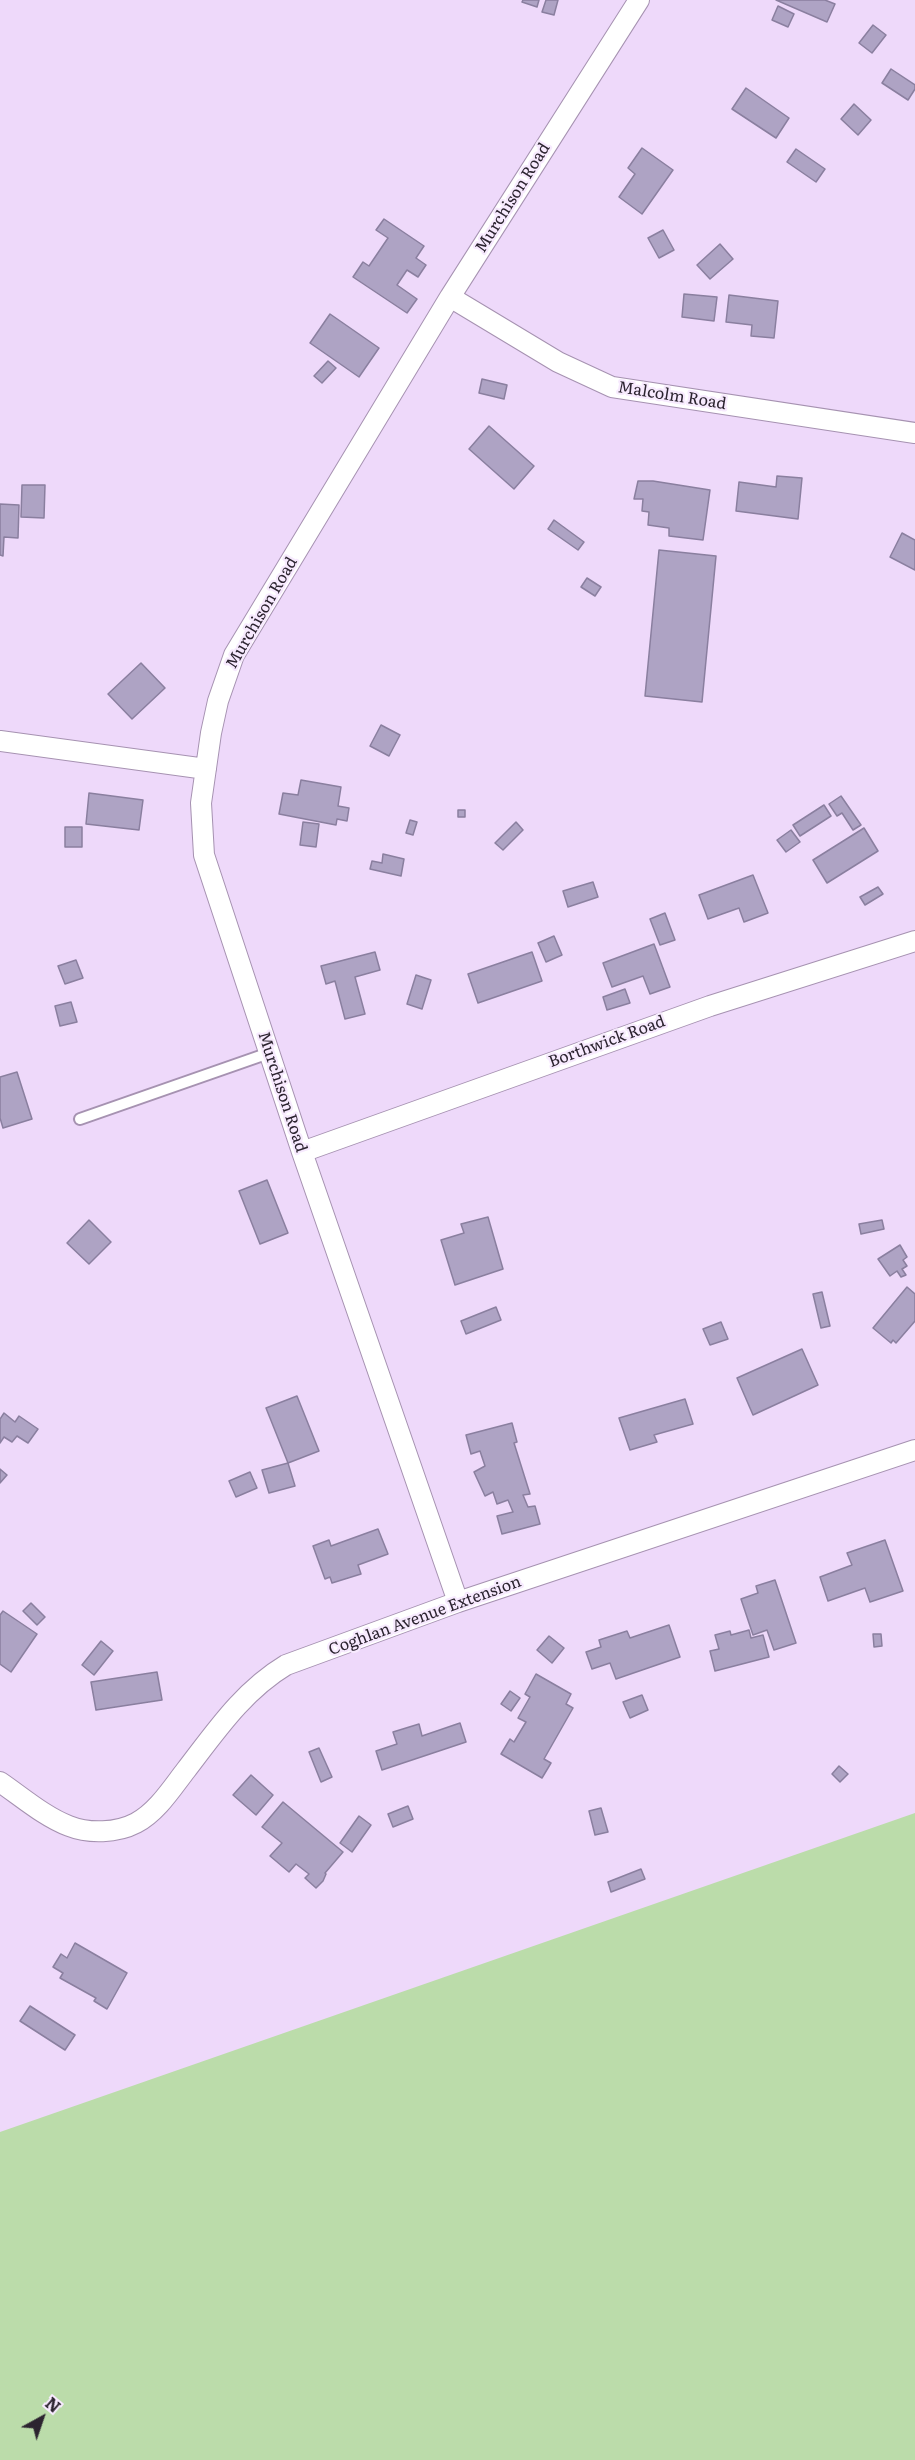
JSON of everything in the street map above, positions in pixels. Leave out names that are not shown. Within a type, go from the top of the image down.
[{"type":"street","name":"Murchison Road","points":[[458,1602],[302,1152],[204,855],[201,803],[218,701],[234,655],[450,297],[639,0]]},
{"type":"street","name":"Malcolm Road","points":[[450,297],[558,362],[590,379],[612,387],[915,433]]},
{"type":"street","points":[[0,741],[206,769]]},
{"type":"street","name":"Borthwick Road","points":[[302,1152],[710,1006],[915,941]]},
{"type":"street","name":"Coghlan Avenue Extension","points":[[0,1782],[70,1826],[96,1831],[114,1830],[136,1824],[158,1805],[241,1701],[267,1677],[286,1665],[458,1602],[915,1450]]},
{"type":"lane","points":[[80,1119],[269,1053]]},
{"type":"green space","points":[[915,1813],[915,2460],[0,2460],[0,2132]]},
{"type":"building","points":[[523,0],[539,0],[537,7],[522,2]]},
{"type":"building","points":[[546,0],[558,0],[554,15],[542,12]]},
{"type":"building","points":[[776,0],[825,0],[835,4],[827,22]]},
{"type":"building","points":[[778,6],[794,14],[788,27],[772,20]]},
{"type":"building","points":[[873,25],[886,35],[872,53],[859,43]]},
{"type":"building","points":[[891,69],[915,85],[908,100],[882,83]]},
{"type":"building","points":[[746,88],[789,118],[776,138],[732,109]]},
{"type":"building","points":[[854,104],[871,120],[858,135],[841,119]]},
{"type":"building","points":[[642,148],[673,170],[642,214],[619,197],[635,174],[628,168]]},
{"type":"building","points":[[796,149],[825,169],[816,182],[787,162]]},
{"type":"building","points":[[384,219],[424,246],[416,258],[426,265],[418,277],[407,270],[397,285],[417,299],[407,313],[353,277],[363,262],[369,266],[388,238],[376,230]]},
{"type":"building","points":[[663,230],[674,250],[659,258],[648,238]]},
{"type":"building","points":[[720,244],[733,259],[710,279],[697,265]]},
{"type":"building","points":[[684,294],[717,297],[714,321],[682,317]]},
{"type":"building","points":[[729,295],[778,301],[774,338],[751,336],[752,325],[726,322]]},
{"type":"building","points":[[330,314],[379,348],[359,377],[310,343]]},
{"type":"building","points":[[328,361],[336,368],[322,383],[314,376]]},
{"type":"building","points":[[482,379],[507,385],[504,399],[479,393]]},
{"type":"building","points":[[489,426],[534,466],[514,489],[469,449]]},
{"type":"building","points":[[777,476],[802,478],[798,519],[736,511],[739,482],[776,487]]},
{"type":"building","points":[[638,481],[653,481],[710,490],[703,540],[669,536],[669,528],[648,525],[649,512],[642,511],[643,499],[634,499]]},
{"type":"building","points":[[22,485],[45,485],[44,518],[21,517]]},
{"type":"building","points":[[0,504],[19,505],[18,538],[4,537],[3,556],[0,555]]},
{"type":"building","points":[[554,520],[584,542],[578,550],[548,529]]},
{"type":"building","points":[[902,533],[915,540],[915,570],[890,557]]},
{"type":"building","points":[[659,550],[716,556],[702,702],[645,696]]},
{"type":"building","points":[[587,578],[601,587],[595,596],[581,587]]},
{"type":"building","points":[[141,663],[165,688],[132,719],[108,694]]},
{"type":"building","points":[[381,725],[400,735],[389,756],[370,746]]},
{"type":"building","points":[[301,780],[341,787],[338,806],[349,808],[347,821],[337,819],[336,825],[279,814],[283,793],[298,795]]},
{"type":"building","points":[[89,793],[143,800],[139,830],[86,824]]},
{"type":"building","points":[[841,796],[861,825],[853,830],[842,813],[837,816],[829,804]]},
{"type":"building","points":[[824,805],[831,816],[800,836],[793,825]]},
{"type":"building","points":[[458,810],[465,810],[465,817],[458,817]]},
{"type":"building","points":[[410,820],[417,822],[413,835],[406,833]]},
{"type":"building","points":[[303,822],[319,824],[316,847],[300,845]]},
{"type":"building","points":[[516,822],[523,830],[503,850],[495,843]]},
{"type":"building","points":[[65,827],[82,827],[82,847],[65,847]]},
{"type":"building","points":[[864,828],[878,851],[827,883],[813,860]]},
{"type":"building","points":[[791,830],[800,842],[786,852],[777,840]]},
{"type":"building","points":[[383,854],[404,859],[401,876],[370,869],[372,861],[382,863]]},
{"type":"building","points":[[753,875],[768,913],[744,922],[739,908],[708,919],[699,895]]},
{"type":"building","points":[[593,882],[598,897],[568,907],[563,891]]},
{"type":"building","points":[[878,887],[883,894],[865,905],[860,897]]},
{"type":"building","points":[[665,913],[675,940],[660,945],[650,919]]},
{"type":"building","points":[[554,936],[562,955],[546,962],[538,943]]},
{"type":"building","points":[[654,944],[670,987],[650,994],[643,976],[612,987],[603,963]]},
{"type":"building","points":[[375,952],[380,970],[355,977],[365,1014],[345,1019],[335,981],[326,984],[321,966]]},
{"type":"building","points":[[532,952],[542,981],[478,1003],[468,974]]},
{"type":"building","points":[[76,960],[83,978],[65,984],[58,966]]},
{"type":"building","points":[[416,975],[431,980],[422,1009],[407,1004]]},
{"type":"building","points":[[625,989],[630,1003],[607,1010],[603,997]]},
{"type":"building","points":[[71,1002],[77,1022],[60,1026],[55,1006]]},
{"type":"building","points":[[17,1072],[32,1119],[3,1128],[0,1118],[0,1077]]},
{"type":"building","points":[[267,1180],[288,1233],[260,1244],[239,1191]]},
{"type":"building","points":[[488,1217],[503,1269],[455,1285],[441,1240],[464,1233],[461,1224]]},
{"type":"building","points":[[89,1220],[111,1242],[89,1264],[67,1243]]},
{"type":"building","points":[[882,1220],[884,1229],[861,1234],[859,1224]]},
{"type":"building","points":[[900,1245],[907,1257],[903,1260],[907,1266],[902,1269],[906,1275],[901,1277],[897,1271],[890,1276],[878,1259]]},
{"type":"building","points":[[907,1287],[915,1294],[915,1321],[896,1343],[893,1340],[891,1343],[873,1328]]},
{"type":"building","points":[[822,1292],[830,1326],[821,1328],[813,1294]]},
{"type":"building","points":[[496,1307],[501,1320],[466,1334],[461,1321]]},
{"type":"building","points":[[721,1322],[728,1339],[710,1345],[703,1329]]},
{"type":"building","points":[[802,1349],[818,1385],[753,1415],[737,1378]]},
{"type":"building","points":[[297,1396],[319,1451],[288,1463],[266,1408]]},
{"type":"building","points":[[685,1399],[693,1424],[654,1435],[657,1442],[630,1450],[619,1418]]},
{"type":"building","points":[[4,1413],[15,1422],[19,1416],[38,1429],[28,1443],[17,1436],[12,1442],[4,1437],[0,1443],[0,1419]]},
{"type":"building","points":[[512,1423],[517,1442],[514,1443],[530,1494],[523,1495],[528,1507],[535,1506],[540,1524],[502,1534],[497,1516],[513,1512],[508,1500],[497,1504],[493,1492],[485,1496],[474,1472],[485,1466],[480,1451],[471,1454],[466,1435]]},
{"type":"building","points":[[288,1463],[295,1486],[269,1493],[262,1470]]},
{"type":"building","points":[[0,1469],[7,1475],[0,1483]]},
{"type":"building","points":[[250,1472],[257,1488],[236,1497],[229,1481]]},
{"type":"building","points":[[378,1529],[388,1554],[358,1565],[361,1574],[332,1583],[330,1577],[325,1579],[313,1546],[329,1540],[331,1546]]},
{"type":"building","points":[[885,1540],[903,1591],[870,1602],[865,1588],[828,1601],[820,1577],[852,1565],[847,1553]]},
{"type":"building","points":[[775,1580],[796,1643],[774,1650],[767,1630],[753,1635],[741,1599],[758,1593],[756,1586]]},
{"type":"building","points":[[31,1603],[45,1617],[37,1625],[23,1611]]},
{"type":"building","points":[[3,1611],[37,1634],[11,1672],[0,1664],[0,1615]]},
{"type":"building","points":[[669,1625],[680,1657],[616,1679],[610,1663],[592,1669],[586,1652],[601,1647],[599,1640],[627,1631],[630,1638]]},
{"type":"building","points":[[749,1630],[751,1638],[763,1635],[769,1657],[715,1671],[710,1651],[719,1649],[715,1635],[730,1631],[731,1635]]},
{"type":"building","points":[[873,1634],[881,1634],[882,1646],[874,1647]]},
{"type":"building","points":[[549,1636],[564,1648],[552,1663],[537,1650]]},
{"type":"building","points":[[101,1641],[113,1651],[94,1675],[82,1665]]},
{"type":"building","points":[[157,1672],[162,1700],[96,1710],[91,1682]]},
{"type":"building","points":[[536,1674],[571,1694],[566,1704],[573,1708],[544,1759],[551,1763],[542,1778],[501,1754],[510,1739],[514,1742],[526,1722],[518,1718],[530,1697],[525,1694]]},
{"type":"building","points":[[510,1691],[520,1698],[511,1711],[501,1704]]},
{"type":"building","points":[[642,1695],[648,1710],[630,1718],[623,1702]]},
{"type":"building","points":[[460,1723],[466,1742],[382,1770],[376,1751],[397,1744],[393,1732],[419,1724],[422,1736]]},
{"type":"building","points":[[319,1748],[332,1777],[321,1782],[309,1752]]},
{"type":"building","points":[[839,1766],[848,1774],[840,1782],[832,1774]]},
{"type":"building","points":[[251,1775],[273,1795],[256,1815],[233,1795]]},
{"type":"building","points":[[283,1802],[343,1852],[325,1873],[323,1881],[316,1888],[305,1878],[309,1874],[296,1864],[289,1872],[270,1856],[282,1843],[262,1827]]},
{"type":"building","points":[[408,1806],[413,1819],[393,1827],[388,1814]]},
{"type":"building","points":[[601,1808],[608,1832],[595,1835],[589,1811]]},
{"type":"building","points":[[359,1816],[371,1825],[352,1852],[340,1843]]},
{"type":"building","points":[[641,1869],[645,1879],[611,1892],[608,1882]]},
{"type":"building","points":[[75,1943],[127,1973],[107,2009],[94,2001],[96,1998],[60,1978],[63,1973],[53,1967],[61,1954],[67,1958]]},
{"type":"building","points":[[30,2006],[75,2035],[65,2050],[20,2021]]}]
